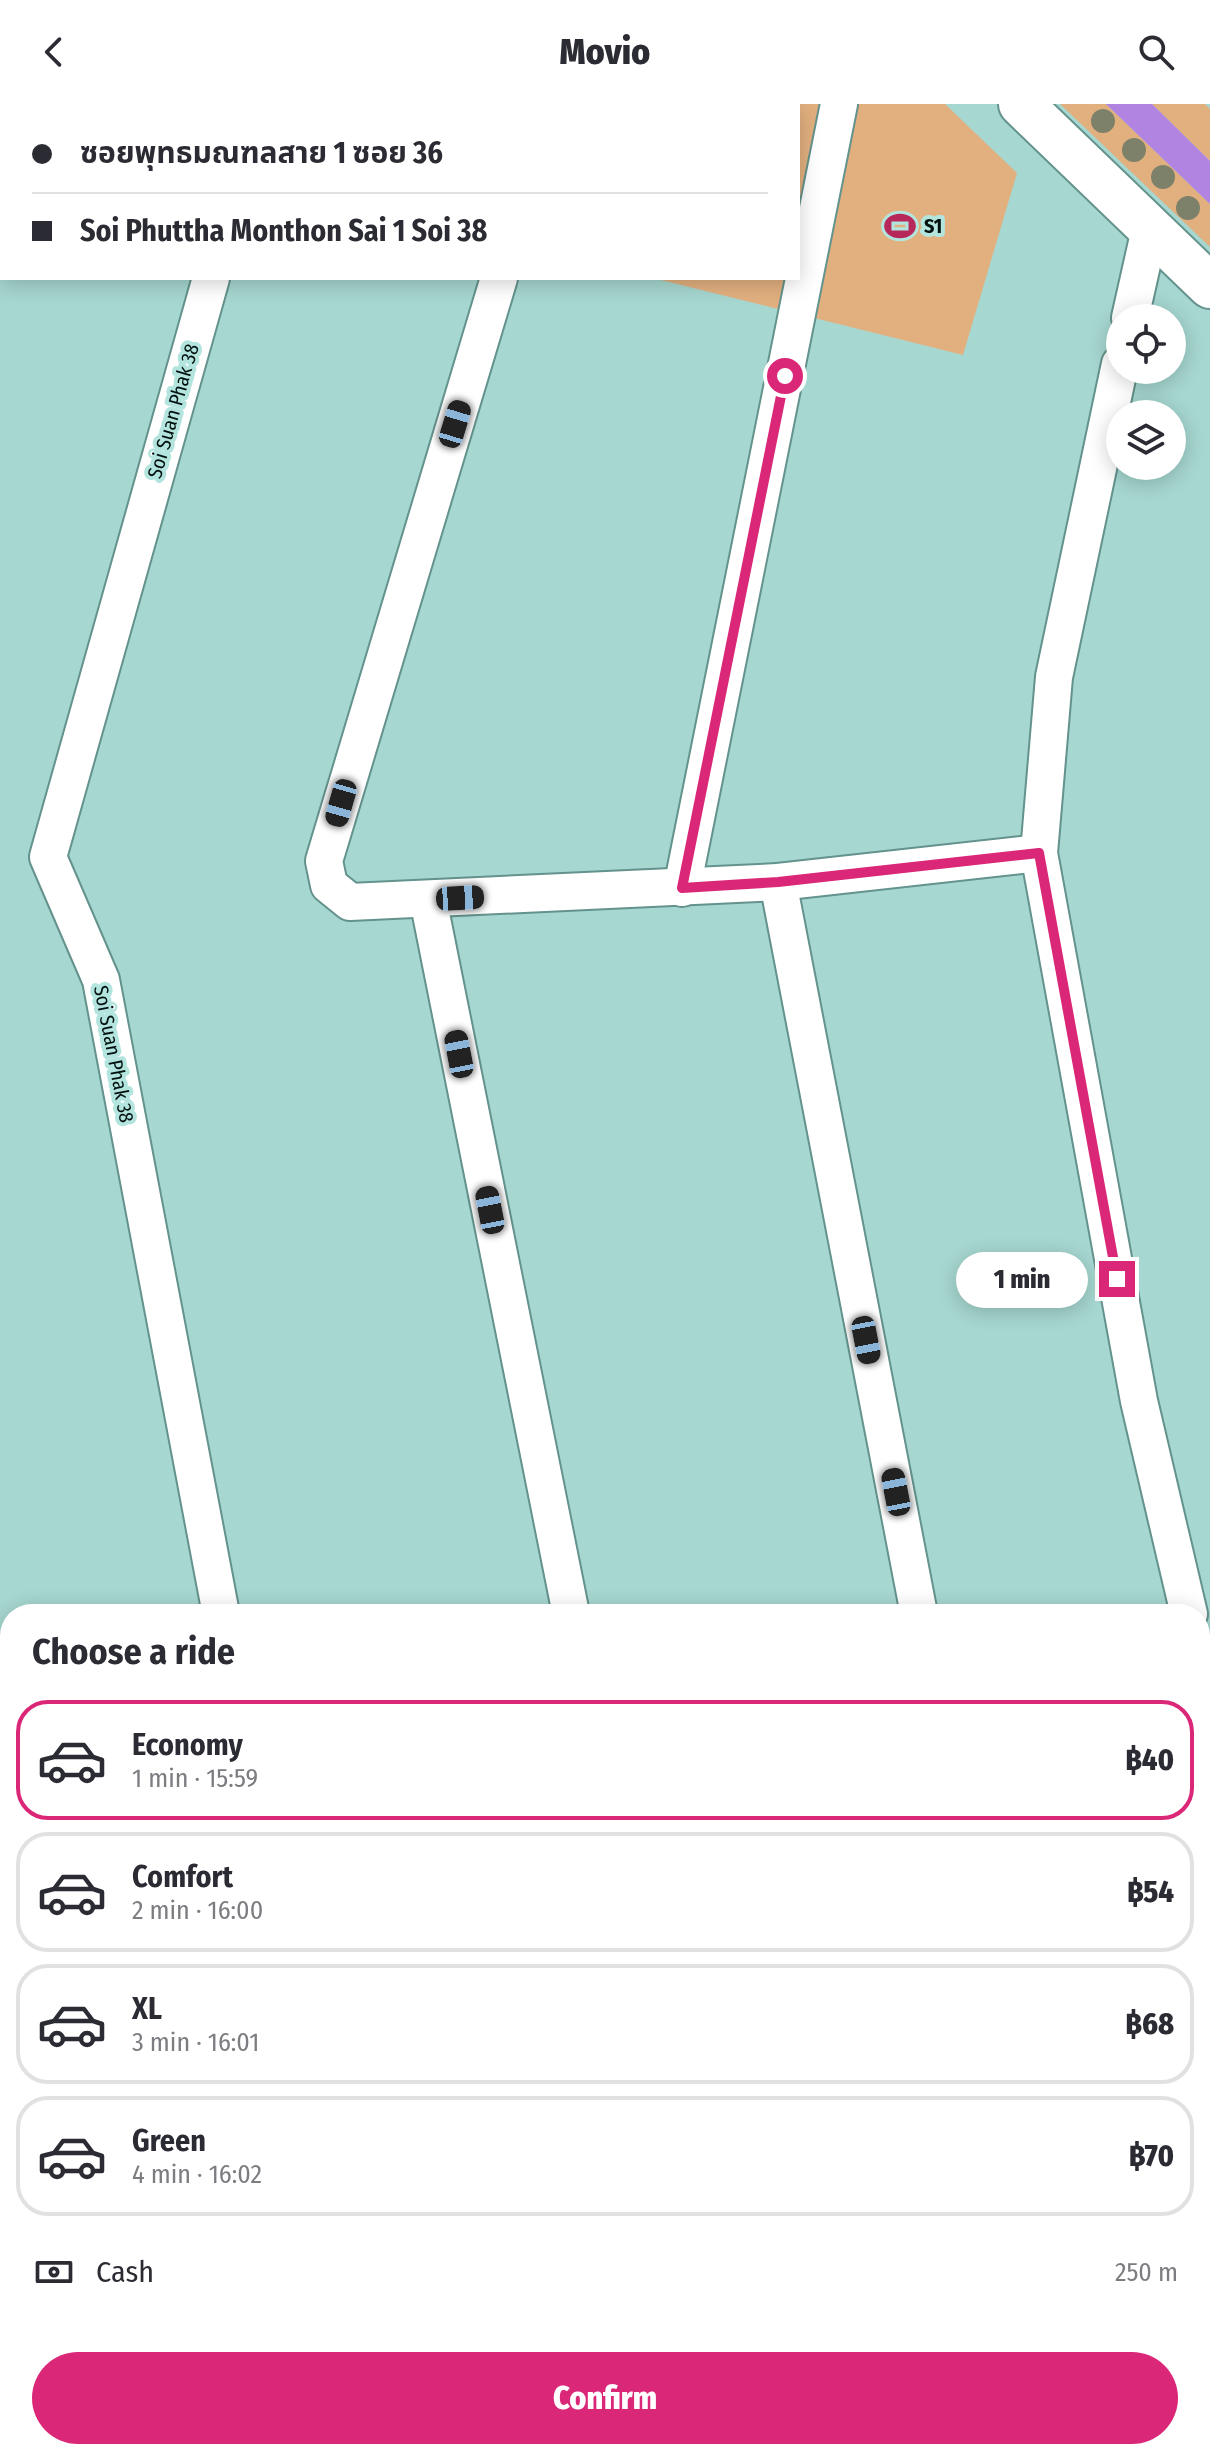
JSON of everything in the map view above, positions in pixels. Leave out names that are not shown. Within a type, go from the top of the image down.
[{"type":"main road","points":[[1021,104],[1210,286]]},
{"type":"street","points":[[682,888],[839,104]]},
{"type":"street","points":[[1133,304],[1150,229]]},
{"type":"street","name":"Soi Suan Phak 38","points":[[210,280],[48,857],[101,980],[219,1604]]},
{"type":"street","points":[[498,280],[324,861],[329,885],[350,902],[682,888],[778,882],[1039,853]]},
{"type":"street","points":[[1116,384],[1054,677],[1039,853],[1139,1401],[1187,1604]]},
{"type":"street","points":[[778,882],[917,1604]]},
{"type":"street","points":[[428,899],[569,1604]]},
{"type":"shaded area","name":"S1","points":[[800,104],[945,104],[1017,173],[963,355],[661,280],[800,280]]},
{"type":"shaded area","points":[[1060,104],[1106,104],[1210,204],[1210,247]]},
{"type":"shaded area","points":[[1106,104],[1152,104],[1210,161],[1210,204]]},
{"type":"shaded area","points":[[1152,104],[1205,104],[1210,109],[1210,161]]},
{"type":"place","name":"S1","points":[[900,226]]},
{"type":"route","points":[[785,376],[682,888],[778,882],[1039,853],[1117,1279]]}]
